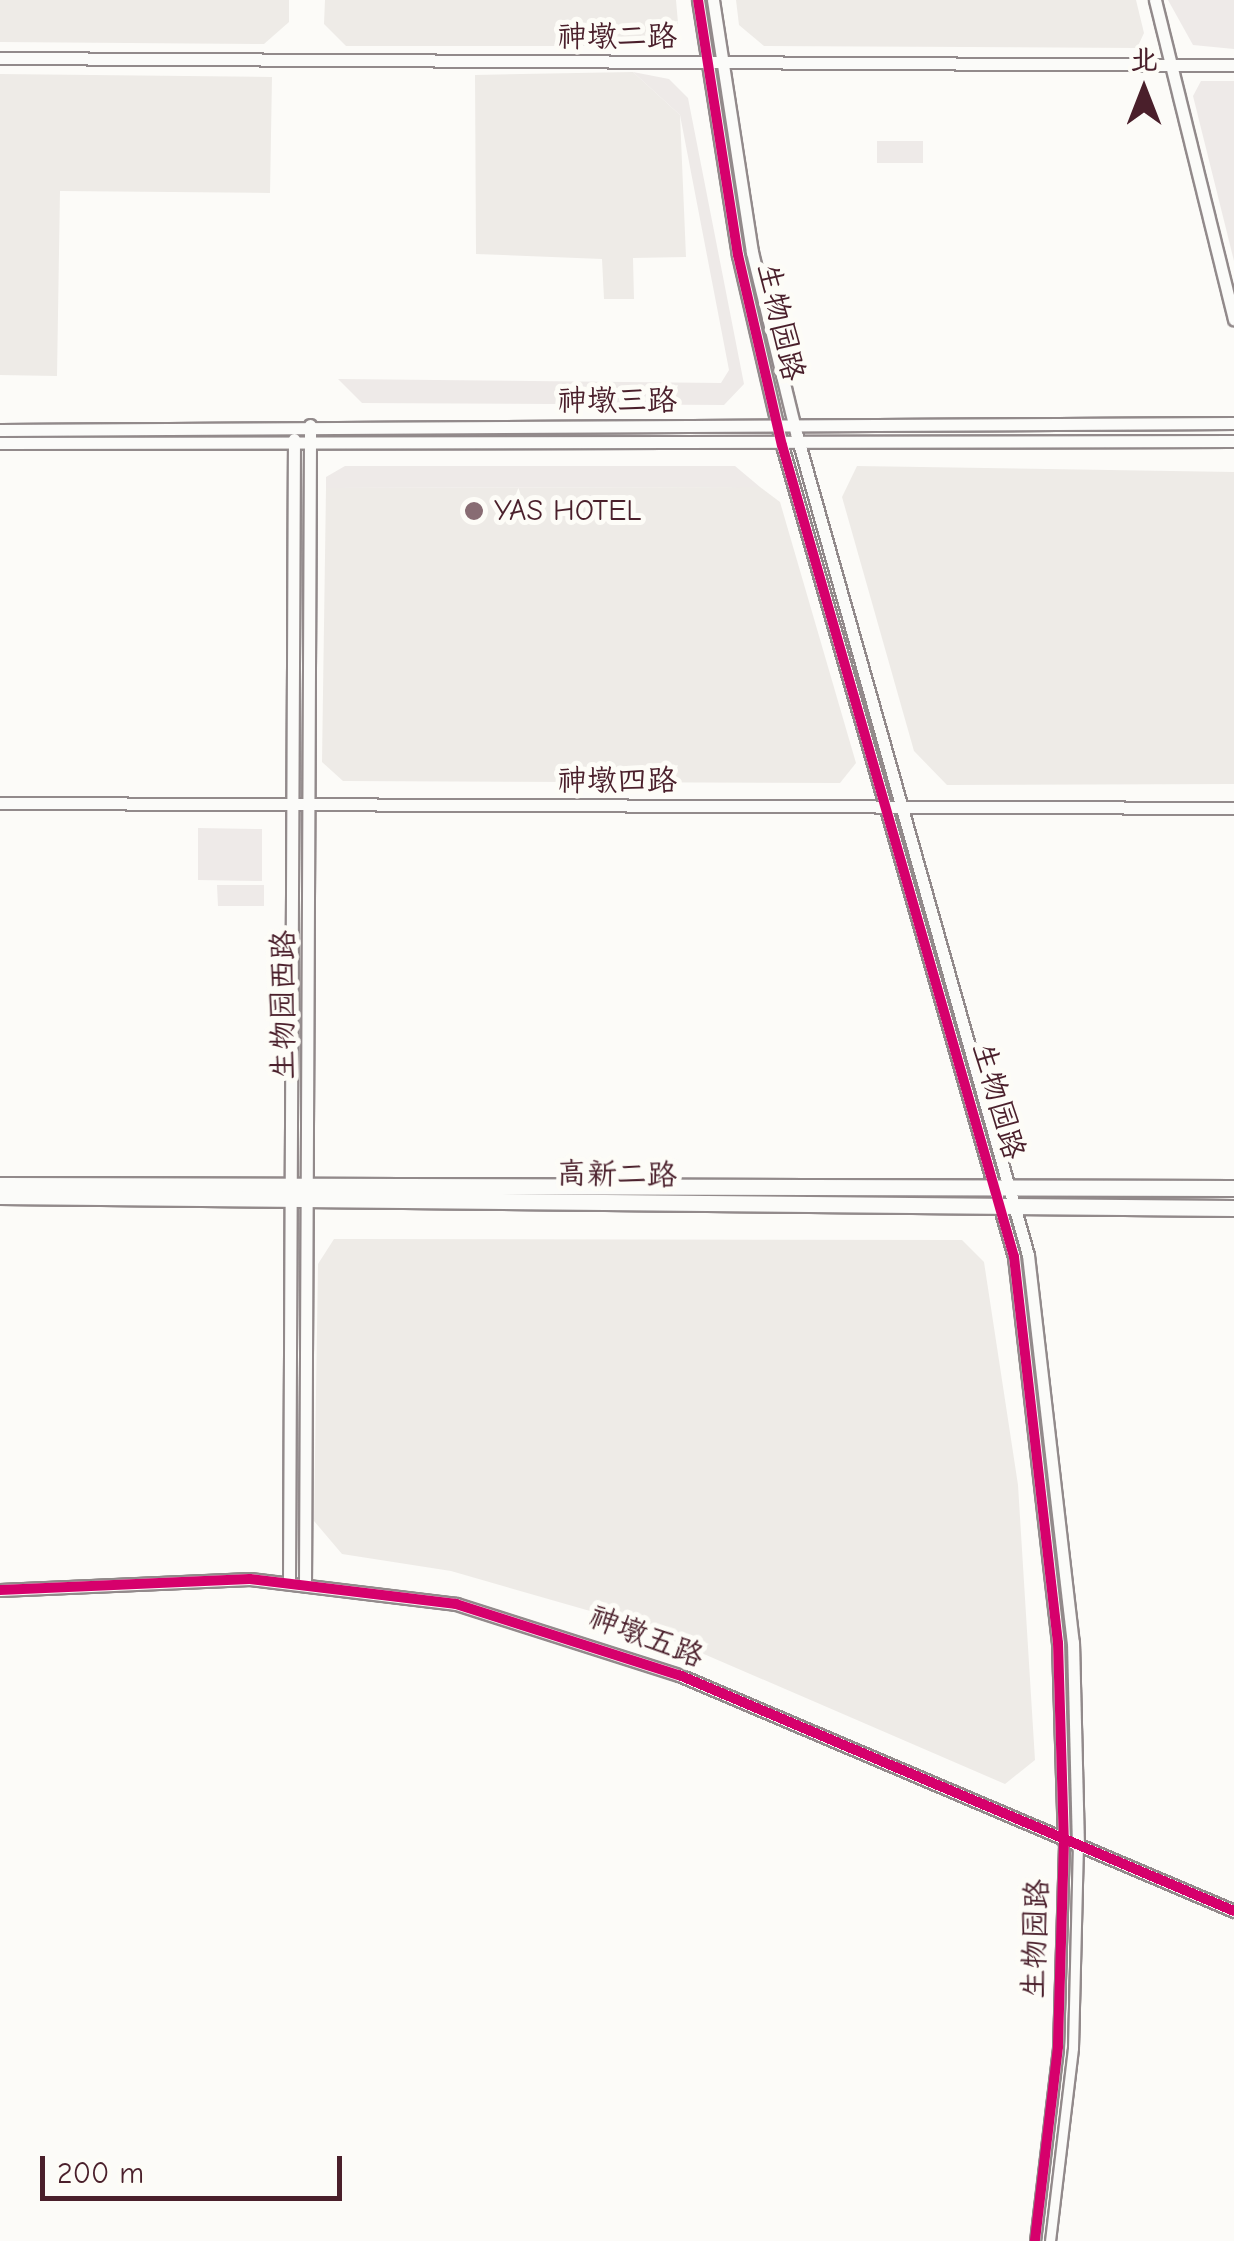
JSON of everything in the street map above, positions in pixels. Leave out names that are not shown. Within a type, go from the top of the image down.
[{"type":"main road","name":"高新二路","points":[[0,1186],[1234,1208]]},
{"type":"main road","name":"高新二路","points":[[0,1196],[1004,1186],[1234,1188]]},
{"type":"street","name":"生物园路","points":[[698,0],[706,62],[782,445],[1004,1186]]},
{"type":"street","name":"生物园路","points":[[713,0],[720,62],[799,445],[904,807],[1008,1203],[1073,1642],[1078,1847],[1073,2048],[1050,2241]]},
{"type":"street","points":[[1155,0],[1234,319]]},
{"type":"street","name":"神墩二路","points":[[0,58],[1234,65]]},
{"type":"street","name":"神墩三路","points":[[0,430],[294,425],[795,427],[1234,423]]},
{"type":"street","name":"生物园西路","points":[[294,425],[294,805],[305,1584]]},
{"type":"street","name":"生物园西路","points":[[289,1582],[310,805],[310,425]]},
{"type":"street","name":"神墩三路","points":[[0,443],[799,445],[1234,441]]},
{"type":"street","name":"神墩四路","points":[[0,803],[1234,808]]},
{"type":"street","name":"生物园路","points":[[1008,1203],[1058,1643],[1064,1841],[1058,2047],[1036,2241]]},
{"type":"street","name":"神墩五路","points":[[0,1590],[189,1577],[289,1582],[456,1604],[572,1635],[1234,1911]]},
{"type":"shaded area","points":[[0,0],[289,0],[289,22],[264,44],[0,42]]},
{"type":"shaded area","points":[[325,0],[676,0],[678,23],[657,46],[346,46],[324,24]]},
{"type":"shaded area","points":[[736,0],[1136,0],[1144,33],[1137,48],[764,46],[739,25]]},
{"type":"shaded area","points":[[1168,0],[1234,0],[1234,49],[1193,45]]},
{"type":"shaded area","points":[[633,72],[680,115],[686,257],[633,258],[634,299],[604,299],[602,259],[476,254],[475,75]]},
{"type":"shaded area","points":[[633,72],[669,79],[688,98],[744,384],[724,405],[362,403],[338,379],[721,383],[729,370],[680,115]]},
{"type":"shaded area","points":[[0,74],[272,77],[270,193],[60,191],[57,376],[0,375]]},
{"type":"shaded area","points":[[1201,81],[1234,81],[1234,261],[1193,96]]},
{"type":"shaded area","points":[[877,141],[923,141],[923,163],[877,163]]},
{"type":"shaded area","points":[[345,466],[735,466],[760,487],[326,488],[326,477]]},
{"type":"shaded area","points":[[857,466],[1234,472],[1234,784],[947,785],[914,751],[842,497]]},
{"type":"shaded area","points":[[760,487],[780,502],[856,763],[840,783],[343,781],[322,762],[326,488]]},
{"type":"shaded area","points":[[198,828],[262,829],[262,881],[198,880]]},
{"type":"shaded area","points":[[217,885],[264,885],[264,906],[218,906]]},
{"type":"shaded area","points":[[334,1239],[962,1240],[984,1262],[1018,1485],[1035,1760],[1005,1784],[632,1623],[451,1571],[342,1554],[314,1521],[318,1264]]},
{"type":"cycle path","points":[[698,0],[738,255],[782,445],[1014,1257],[1058,1643],[1064,1841],[1058,2047],[1035,2241]]},
{"type":"cycle path","points":[[0,1590],[250,1579],[456,1604],[679,1675],[1234,1911]]},
{"type":"place","name":"YAS HOTEL","points":[[474,511]]}]
